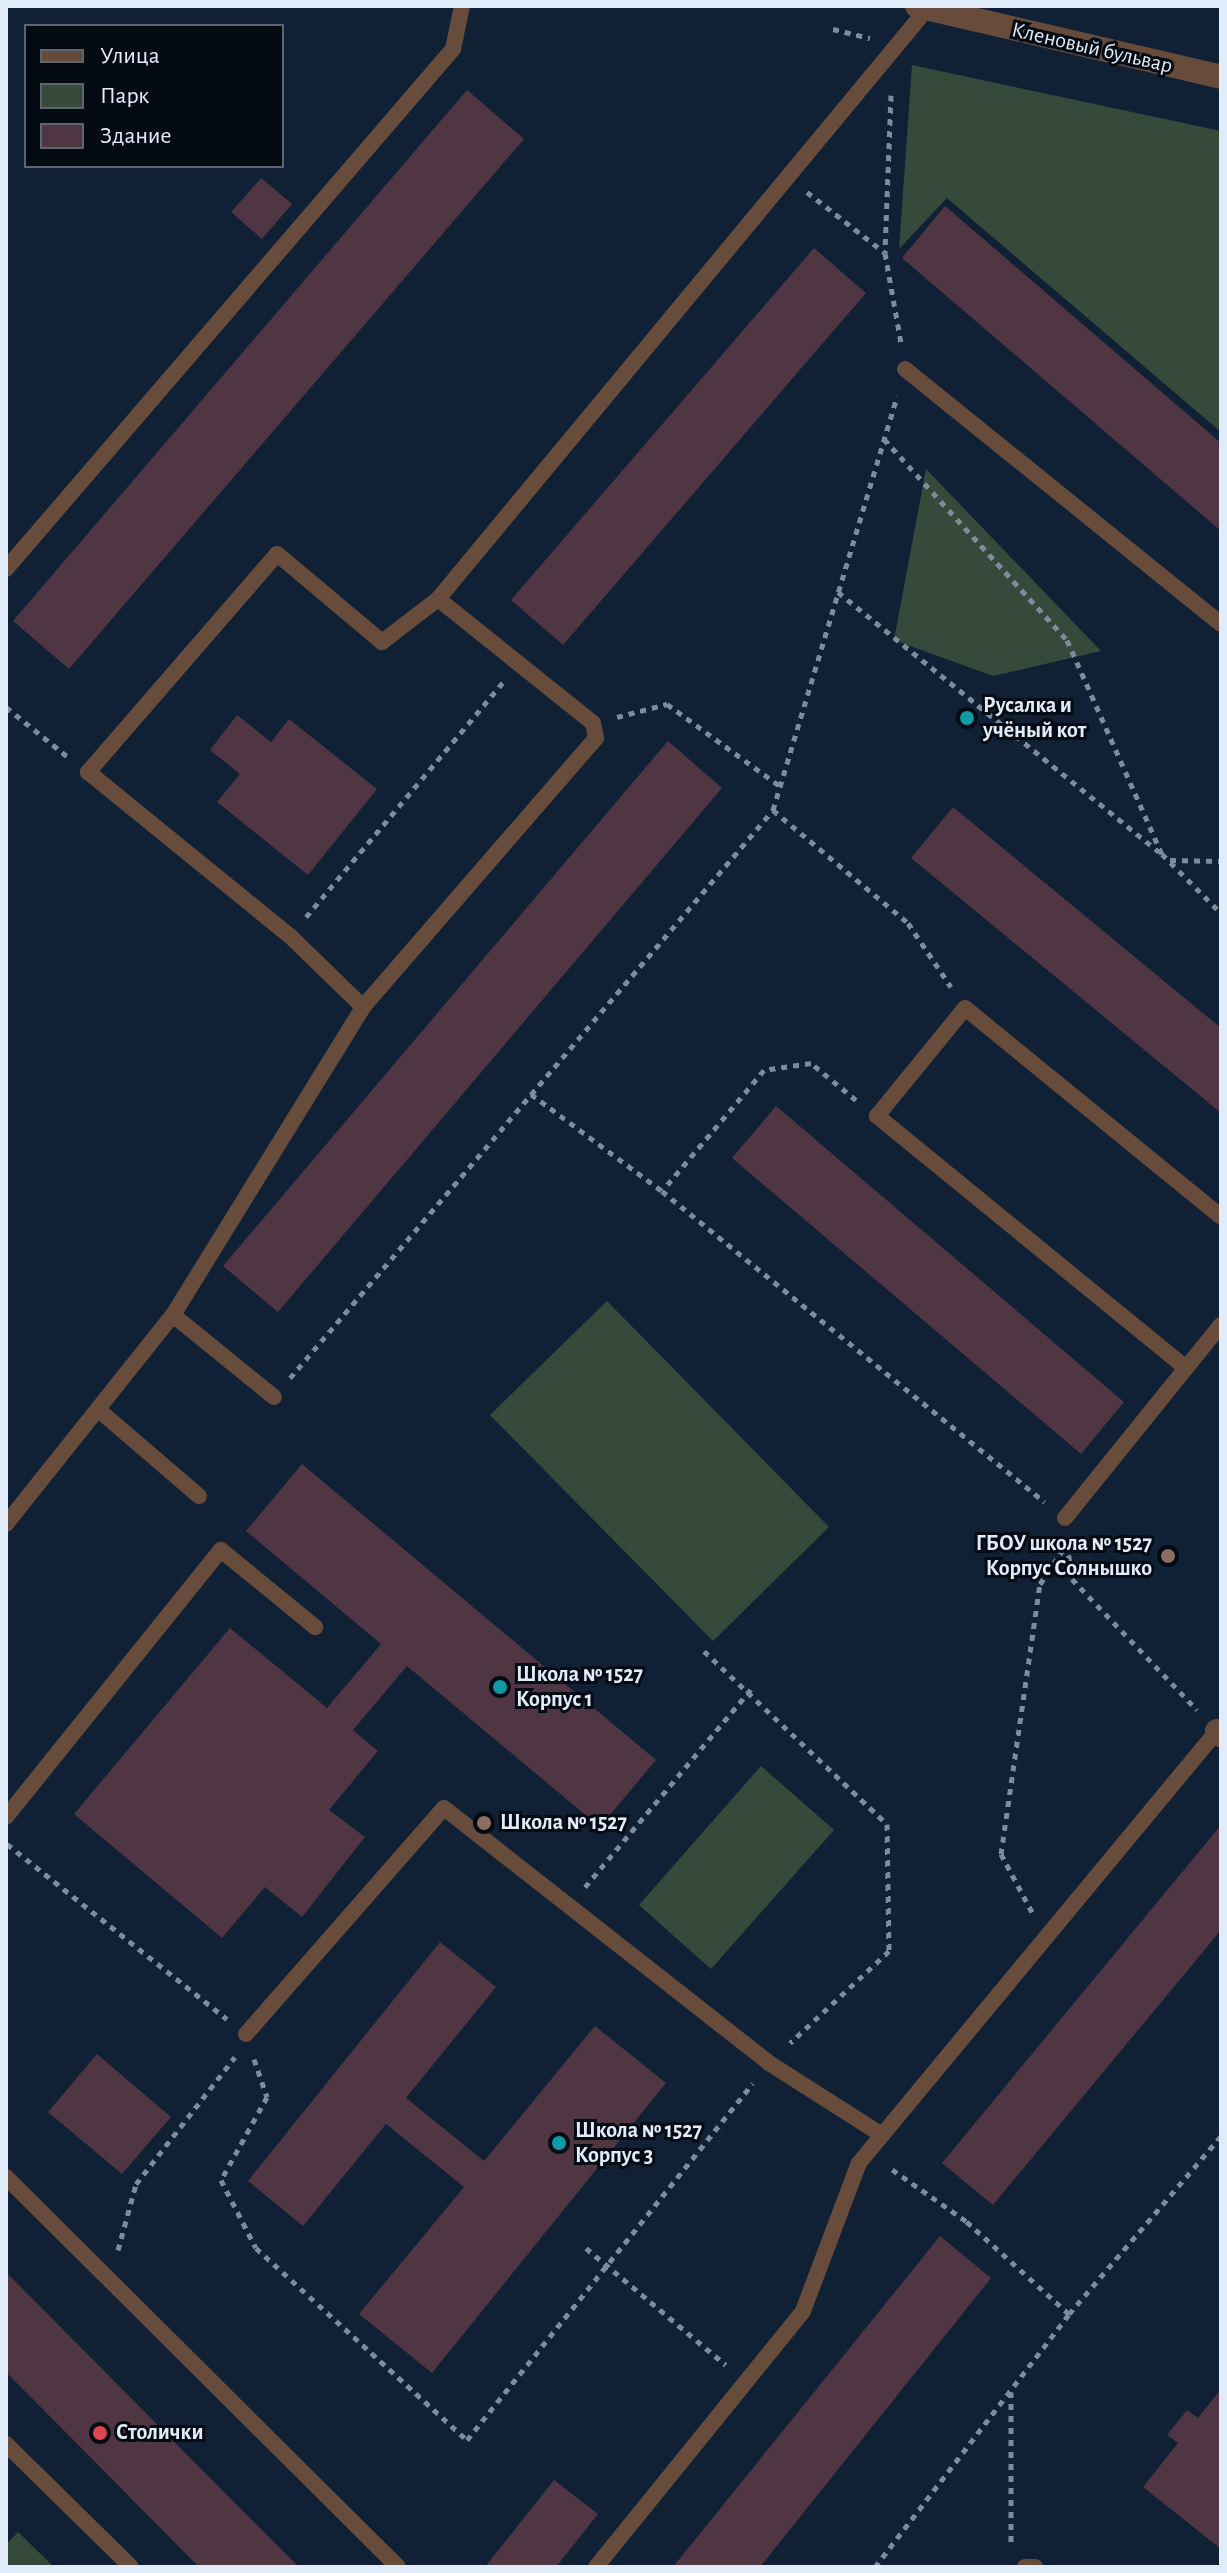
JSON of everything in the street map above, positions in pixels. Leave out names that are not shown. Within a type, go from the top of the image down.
[{"type":"street","name":"Кленовый бульвар","points":[[922,8],[1221,77]]},
{"type":"lane","points":[[6,569],[453,49],[462,6]]},
{"type":"lane","points":[[363,1007],[290,936],[88,772],[277,554],[382,642],[438,599],[922,8]]},
{"type":"lane","points":[[905,369],[1221,624]]},
{"type":"lane","points":[[6,1524],[101,1412],[173,1315],[363,1007],[596,738],[593,723],[438,599]]},
{"type":"lane","points":[[1186,1368],[877,1116],[965,1008],[1221,1217]]},
{"type":"lane","points":[[173,1315],[274,1397]]},
{"type":"lane","points":[[1065,1518],[1221,1325]]},
{"type":"lane","points":[[101,1412],[199,1496]]},
{"type":"lane","points":[[6,1817],[221,1550],[315,1627]]},
{"type":"lane","points":[[596,2567],[803,2311],[867,2153],[1219,1733]]},
{"type":"lane","points":[[246,2034],[444,1808],[769,2063],[882,2135]]},
{"type":"lane","points":[[6,2177],[398,2567]]},
{"type":"lane","points":[[6,2444],[131,2567]]},
{"type":"lane","points":[[1025,2567],[1035,2567]]},
{"type":"path","points":[[274,1397],[773,810],[905,369],[885,253],[893,44],[833,29]]},
{"type":"path","points":[[785,175],[885,253]]},
{"type":"path","points":[[884,439],[1067,640],[1162,854]]},
{"type":"path","points":[[838,592],[1162,854],[1221,913]]},
{"type":"path","points":[[290,936],[519,663]]},
{"type":"path","points":[[593,723],[667,704],[780,786]]},
{"type":"path","points":[[6,707],[49,742]]},
{"type":"path","points":[[773,810],[908,923],[965,1008]]},
{"type":"path","points":[[1162,854],[1221,861]]},
{"type":"path","points":[[662,1191],[764,1070],[811,1063],[877,1116]]},
{"type":"path","points":[[531,1094],[662,1191],[1065,1518],[1072,1579],[1219,1733]]},
{"type":"path","points":[[1046,1938],[1001,1854],[1040,1584],[1067,1543]]},
{"type":"path","points":[[6,1843],[246,2034],[267,2097],[221,2180],[256,2248],[467,2440],[610,2267],[769,2063],[889,1951],[887,1824],[751,1689],[704,1651]]},
{"type":"path","points":[[570,1905],[751,1689]]},
{"type":"path","points":[[109,2280],[136,2184],[228,2072],[246,2034]]},
{"type":"path","points":[[875,2567],[1069,2314],[1221,2136]]},
{"type":"path","points":[[867,2153],[966,2221],[1069,2314]]},
{"type":"path","points":[[586,2248],[746,2382]]},
{"type":"path","points":[[1011,2390],[1011,2552]]},
{"type":"green space","points":[[912,65],[1221,131],[1221,432],[947,198],[899,249]]},
{"type":"green space","points":[[926,469],[1101,651],[993,676],[894,640]]},
{"type":"green space","points":[[607,1301],[829,1527],[713,1641],[490,1415]]},
{"type":"green space","points":[[761,1766],[834,1830],[711,1969],[639,1905]]},
{"type":"green space","points":[[18,2532],[54,2567],[6,2567],[6,2545]]},
{"type":"building","points":[[467,90],[524,139],[69,669],[13,621]]},
{"type":"building","points":[[261,178],[292,204],[262,239],[231,212]]},
{"type":"building","points":[[945,206],[1221,443],[1221,531],[902,258]]},
{"type":"building","points":[[814,248],[866,293],[563,645],[511,600]]},
{"type":"building","points":[[237,715],[271,742],[289,719],[377,789],[308,875],[217,802],[240,774],[210,750]]},
{"type":"building","points":[[668,741],[722,788],[278,1312],[223,1266]]},
{"type":"building","points":[[953,807],[1221,1028],[1221,1113],[911,858]]},
{"type":"building","points":[[776,1106],[1124,1402],[1081,1454],[732,1158]]},
{"type":"building","name":"Школа № 1527 Корпус 1","points":[[302,1464],[656,1760],[600,1827],[407,1666],[353,1730],[378,1751],[329,1810],[365,1837],[302,1917],[265,1887],[222,1938],[74,1814],[230,1628],[327,1708],[381,1644],[246,1531]]},
{"type":"building","points":[[1221,1825],[1221,1930],[993,2205],[942,2163]]},
{"type":"building","name":"Школа № 1527 Корпус 3","points":[[440,1942],[496,1987],[406,2098],[484,2161],[595,2026],[666,2083],[432,2373],[359,2314],[464,2187],[386,2124],[303,2226],[248,2181]]},
{"type":"building","points":[[97,2054],[171,2117],[122,2174],[48,2112]]},
{"type":"building","points":[[940,2236],[991,2278],[760,2567],[673,2567]]},
{"type":"building","points":[[6,2272],[299,2567],[199,2567],[6,2372]]},
{"type":"building","points":[[1221,2389],[1221,2549],[1143,2487],[1178,2443],[1167,2435],[1187,2410],[1198,2418]]},
{"type":"building","points":[[554,2480],[598,2514],[556,2567],[485,2567]]},
{"type":"place","name":"Русалка и учёный кот","points":[[967,718]]},
{"type":"place","name":"ГБОУ школа № 1527 Корпус Солнышко","points":[[1168,1556]]},
{"type":"place","name":"Школа № 1527 Корпус 1","points":[[500,1687]]},
{"type":"place","name":"Школа № 1527","points":[[484,1823]]},
{"type":"place","name":"Школа № 1527 Корпус 3","points":[[559,2143]]},
{"type":"place","name":"Столички","points":[[100,2433]]}]
